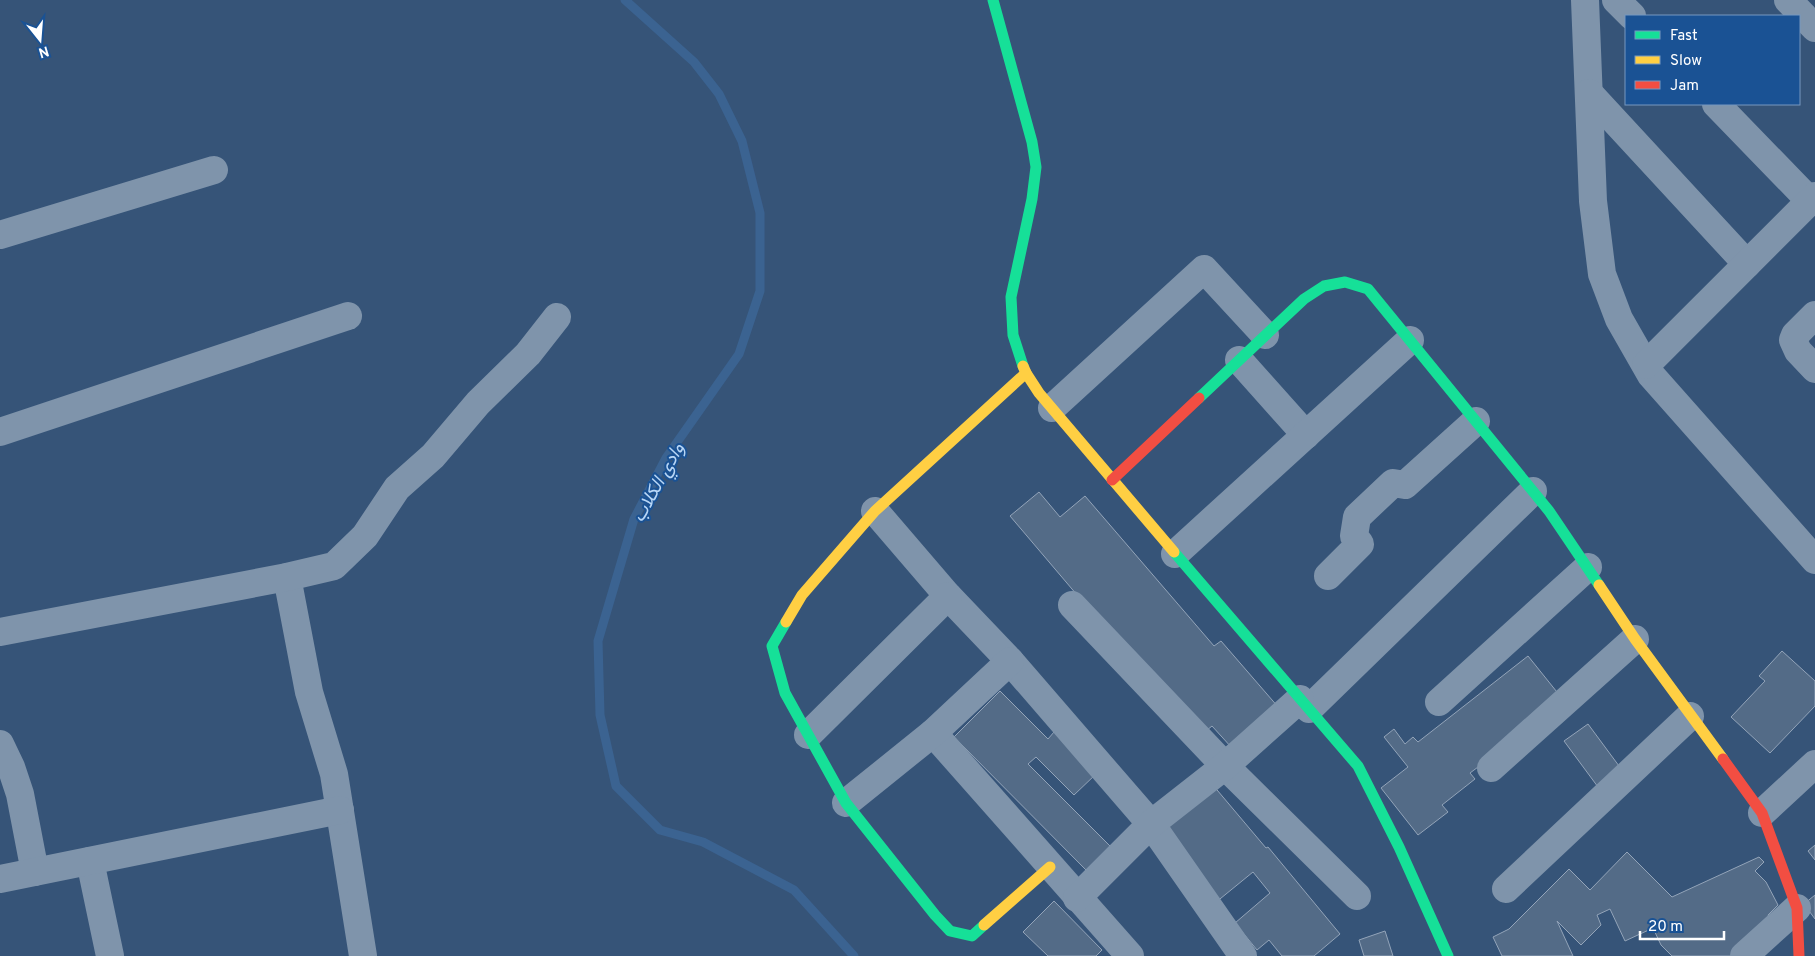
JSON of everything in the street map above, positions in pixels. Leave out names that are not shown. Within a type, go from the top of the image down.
[{"type":"street","points":[[993,0],[1032,142],[1036,167],[1032,199],[1011,297],[1013,335],[1026,373],[1039,393],[1112,480],[1358,766],[1399,847],[1448,956]]},
{"type":"street","points":[[1585,0],[1593,201],[1602,274],[1618,319],[1651,375],[1815,560]]},
{"type":"street","points":[[1616,0],[1631,15]]},
{"type":"street","points":[[1788,0],[1814,26]]},
{"type":"street","points":[[1589,93],[1747,264]]},
{"type":"street","points":[[1646,365],[1812,198],[1717,105]]},
{"type":"street","points":[[0,235],[214,170]]},
{"type":"street","points":[[1052,408],[1204,269],[1265,335]]},
{"type":"street","points":[[1112,480],[1304,299],[1324,286],[1345,282],[1368,289],[1549,511],[1588,566],[1635,639],[1762,813],[1797,908],[1799,956]]},
{"type":"street","points":[[1815,315],[1794,335],[1793,340],[1798,351],[1815,369]]},
{"type":"street","points":[[0,432],[348,316]]},
{"type":"street","points":[[0,632],[287,577],[334,566],[365,536],[396,488],[433,456],[478,403],[528,354],[557,317]]},
{"type":"street","points":[[1175,554],[1410,340]]},
{"type":"street","points":[[1239,360],[1306,435]]},
{"type":"street","points":[[1026,373],[875,511],[802,595],[772,646],[785,694],[846,803],[935,915],[950,930],[972,936],[1050,867]]},
{"type":"street","points":[[1328,576],[1360,544],[1354,536],[1357,517],[1392,483],[1405,485],[1476,422]]},
{"type":"street","points":[[1077,898],[1151,824],[1305,704],[1532,491]]},
{"type":"street","points":[[875,511],[948,596],[1010,661],[1151,824],[1243,956]]},
{"type":"street","points":[[1439,702],[1588,566]]},
{"type":"street","points":[[287,577],[309,692],[334,774],[363,956]]},
{"type":"street","points":[[808,735],[948,596]]},
{"type":"street","points":[[1072,605],[1225,766],[1357,896]]},
{"type":"street","points":[[1491,768],[1635,639]]},
{"type":"street","points":[[846,803],[933,733],[1010,661]]},
{"type":"street","points":[[1506,889],[1690,716]]},
{"type":"street","points":[[933,733],[1130,956]]},
{"type":"street","points":[[0,744],[20,794],[35,872]]},
{"type":"street","points":[[1762,813],[1815,764]]},
{"type":"street","points":[[0,879],[340,810]]},
{"type":"street","points":[[90,861],[110,956]]},
{"type":"street","points":[[1744,956],[1797,908]]},
{"type":"building","points":[[1039,492],[1060,517],[1085,496],[1214,646],[1221,641],[1279,708],[1232,748],[1212,726],[1201,735],[1128,655],[1010,516]]},
{"type":"building","points":[[1782,651],[1815,681],[1815,706],[1770,753],[1731,717],[1765,681],[1759,676]]},
{"type":"building","points":[[1528,656],[1565,702],[1470,773],[1475,779],[1442,805],[1448,812],[1418,835],[1381,788],[1408,767],[1384,737],[1394,729],[1405,744],[1413,737],[1418,742]]},
{"type":"building","points":[[1000,691],[1048,739],[1054,732],[1096,774],[1074,795],[1036,757],[1028,764],[1111,847],[1087,871],[954,737]]},
{"type":"building","points":[[1588,724],[1622,770],[1598,787],[1564,741]]},
{"type":"building","points":[[1212,784],[1266,848],[1268,847],[1340,934],[1314,956],[1282,956],[1269,940],[1257,950],[1235,923],[1270,893],[1253,872],[1215,903],[1164,827]]},
{"type":"building","points":[[1815,845],[1815,860],[1808,851]]},
{"type":"building","points":[[1627,852],[1672,897],[1759,857],[1764,862],[1755,871],[1766,882],[1778,905],[1768,915],[1771,921],[1736,956],[1672,956],[1661,945],[1653,928],[1625,941],[1610,909],[1597,915],[1601,925],[1581,945],[1557,921],[1573,956],[1502,956],[1493,937],[1509,929],[1569,869],[1590,890]]},
{"type":"building","points":[[1815,895],[1815,919],[1804,904]]},
{"type":"building","points":[[1054,901],[1102,950],[1096,956],[1048,956],[1023,932]]},
{"type":"building","points":[[1385,931],[1393,956],[1364,956],[1359,940]]},
{"type":"waterway","name":"وادي الكلاب","points":[[625,0],[694,62],[719,94],[742,141],[760,213],[760,291],[739,354],[666,458],[634,519],[598,641],[600,715],[616,786],[660,830],[703,842],[794,890],[854,956]]},
{"type":"traffic: fast","points":[[993,0],[1032,142],[1036,167],[1032,199],[1011,297],[1013,335],[1023,366]]},
{"type":"traffic: fast","points":[[1199,398],[1304,299],[1324,286],[1345,282],[1368,289],[1549,511],[1599,585]]},
{"type":"traffic: fast","points":[[1174,552],[1358,766],[1399,847],[1448,956]]},
{"type":"traffic: fast","points":[[786,622],[772,646],[785,693],[846,803],[935,915],[950,931],[972,936],[984,925]]},
{"type":"traffic: slow","points":[[1023,366],[1039,393],[1174,552]]},
{"type":"traffic: slow","points":[[786,622],[802,595],[875,511],[1026,373]]},
{"type":"traffic: slow","points":[[1599,585],[1635,639],[1723,759]]},
{"type":"traffic: slow","points":[[984,925],[1050,867]]},
{"type":"traffic: jam","points":[[1112,480],[1199,398]]},
{"type":"traffic: jam","points":[[1723,759],[1762,813],[1797,908],[1799,956]]}]
